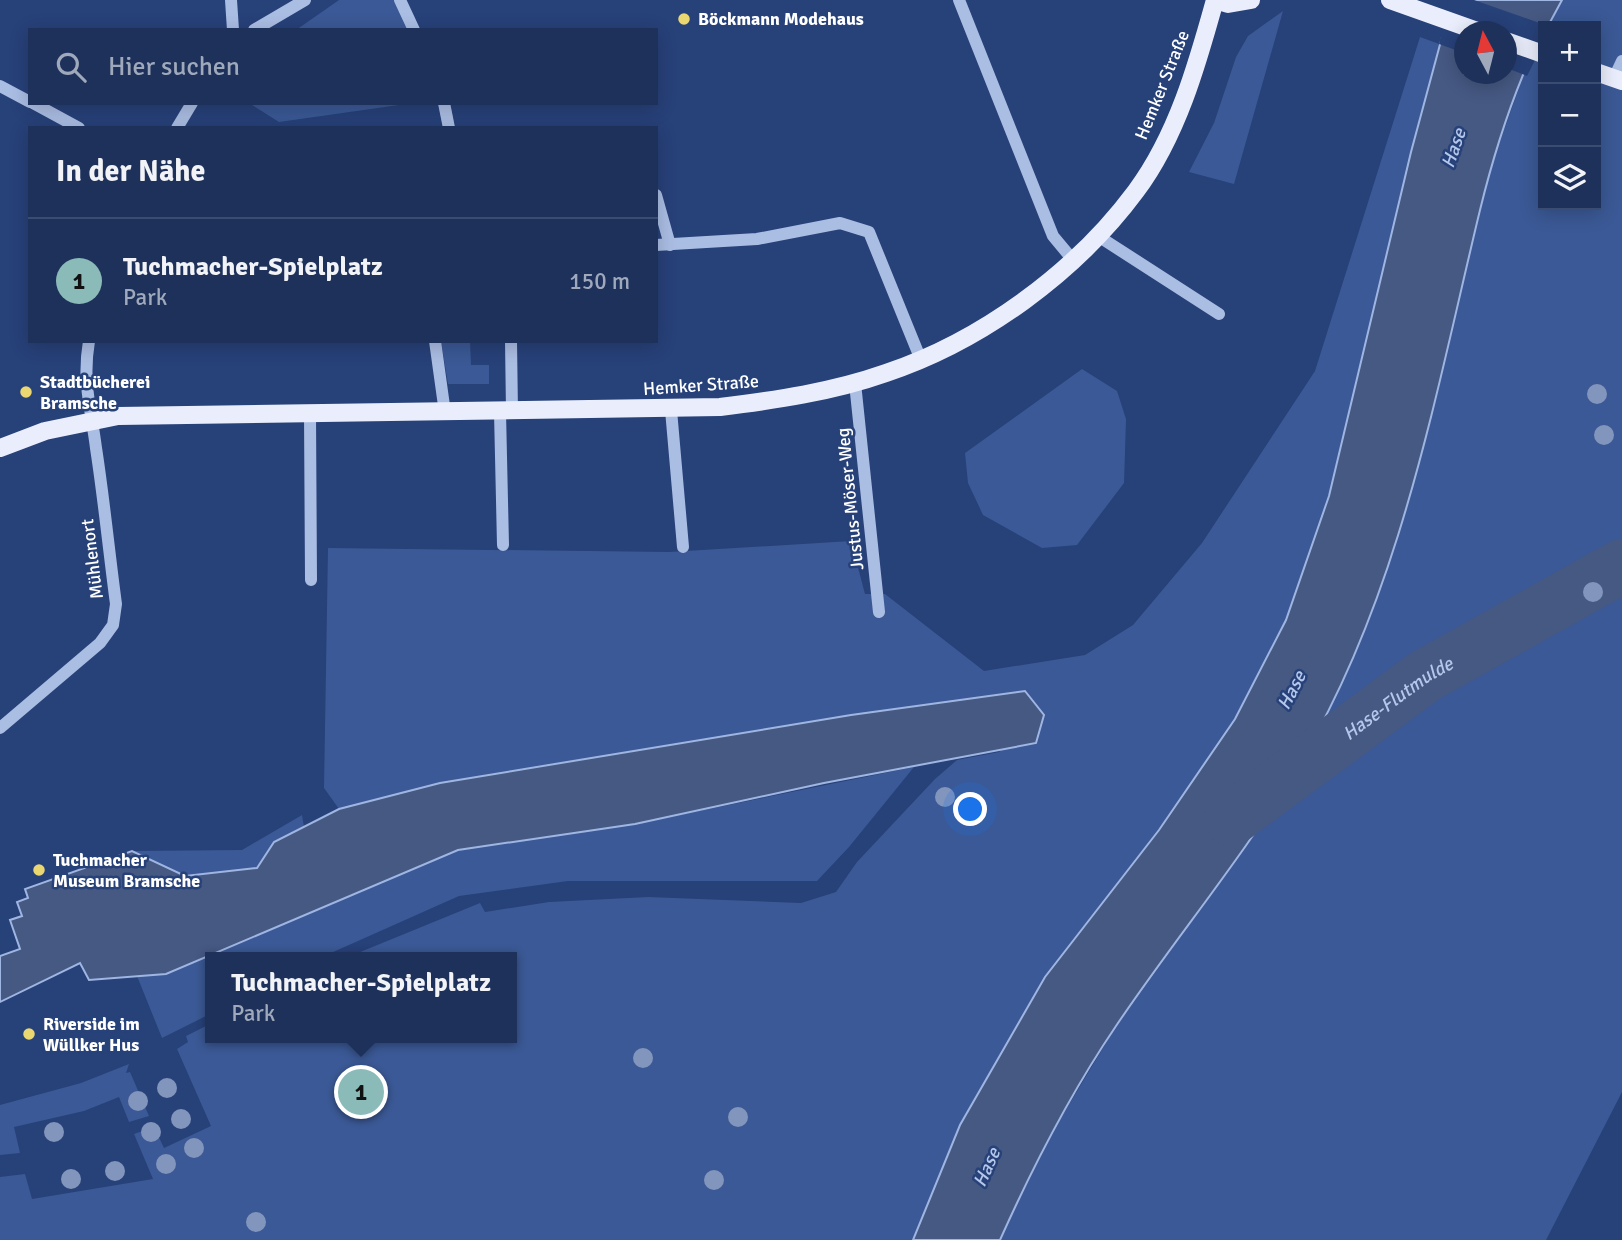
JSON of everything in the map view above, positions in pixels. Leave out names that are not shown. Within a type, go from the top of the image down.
[{"type":"main road","name":"Hemker Straße","points":[[0,449],[45,431],[118,416],[671,410],[779,400],[855,383],[921,360],[963,339],[1026,298],[1073,260],[1137,190],[1171,131],[1215,0]]},
{"type":"main road","points":[[1215,0],[1228,4],[1251,0]]},
{"type":"main road","points":[[1390,0],[1454,23]]},
{"type":"main road","points":[[1517,45],[1538,52]]},
{"type":"main road","points":[[1601,74],[1618,79]]},
{"type":"street","points":[[231,0],[233,28]]},
{"type":"street","points":[[257,28],[304,0]]},
{"type":"street","points":[[400,0],[413,28]]},
{"type":"street","points":[[959,0],[1054,236],[1073,260]]},
{"type":"street","points":[[1618,79],[1622,61]]},
{"type":"street","points":[[0,86],[28,100]]},
{"type":"street","points":[[37,105],[75,126]]},
{"type":"street","points":[[178,126],[191,105]]},
{"type":"street","points":[[444,105],[449,126]]},
{"type":"street","points":[[658,202],[670,245]]},
{"type":"street","points":[[658,245],[757,239],[840,223],[869,232],[921,360]]},
{"type":"street","points":[[1097,236],[1219,314]]},
{"type":"street","name":"Mühlenort","points":[[0,729],[100,643],[113,625],[116,604],[84,370],[89,343]]},
{"type":"street","points":[[435,343],[445,413]]},
{"type":"street","points":[[503,545],[506,412],[511,343]]},
{"type":"street","name":"Justus-Möser-Weg","points":[[855,383],[879,612]]},
{"type":"street","points":[[671,410],[683,547]]},
{"type":"street","points":[[310,414],[312,580]]},
{"type":"shaded area","points":[[339,0],[397,0],[410,28],[299,28]]},
{"type":"shaded area","points":[[1562,0],[1622,0],[1622,1092],[1546,1240],[1000,1240],[1035,1161],[1115,1028],[1218,885],[1302,760],[1354,654],[1403,519],[1489,172],[1524,74],[1538,46],[1538,210],[1601,210],[1601,21],[1551,21]]},
{"type":"shaded area","points":[[1283,11],[1234,184],[1189,172],[1214,123],[1236,57],[1248,36]]},
{"type":"shaded area","points":[[1420,37],[1442,45],[1411,152],[1329,496],[1286,620],[1235,719],[1159,830],[1045,977],[960,1125],[913,1240],[0,1240],[0,1177],[25,1174],[32,1199],[153,1179],[134,1134],[154,1127],[164,1148],[211,1126],[177,1049],[188,1042],[186,1036],[205,1026],[205,1043],[517,1043],[517,952],[360,952],[480,903],[485,912],[549,902],[648,897],[801,903],[836,892],[857,862],[935,779],[957,760],[999,752],[1044,715],[1025,691],[851,715],[440,783],[339,809],[324,788],[328,548],[669,552],[851,541],[865,594],[885,594],[984,671],[1085,655],[1133,625],[1202,543],[1315,371]]},
{"type":"shaded area","points":[[252,105],[399,105],[279,122]]},
{"type":"shaded area","points":[[441,343],[470,343],[471,365],[489,365],[489,384],[448,384]]},
{"type":"shaded area","points":[[1082,369],[1117,391],[1126,419],[1124,483],[1077,545],[1042,548],[983,515],[968,483],[965,453]]},
{"type":"shaded area","points":[[914,767],[849,847],[817,881],[568,881],[459,896],[333,952],[218,952],[458,850],[635,824]]},
{"type":"shaded area","points":[[302,815],[304,827],[274,842],[257,868],[185,876],[132,851],[242,850]]},
{"type":"shaded area","points":[[205,957],[205,1016],[162,1038],[137,976],[166,974]]},
{"type":"shaded area","points":[[129,1064],[126,1073],[130,1072],[149,1116],[129,1122],[119,1097],[84,1111],[14,1127],[20,1153],[0,1155],[0,1105],[81,1083]]},
{"type":"water","name":"Hase","points":[[1452,0],[1562,0],[1551,21],[1538,21],[1538,47],[1523,75],[1504,125],[1484,193],[1411,493],[1364,631],[1335,697],[1280,795],[1099,1052],[1053,1131],[1000,1240],[913,1240],[960,1125],[1045,977],[1159,830],[1235,719],[1286,620],[1329,496],[1411,152]]},
{"type":"water","points":[[1025,691],[1044,715],[1036,743],[824,783],[635,824],[458,850],[218,952],[205,952],[205,957],[166,974],[89,980],[80,963],[0,1002],[0,956],[20,949],[10,920],[22,916],[17,902],[28,898],[25,889],[132,851],[185,876],[257,868],[274,842],[339,809],[440,783],[851,715]]},
{"type":"pier","points":[[1448,0],[1474,0],[1538,22],[1538,54],[1527,76],[1517,72],[1517,21],[1454,21],[1454,49],[1439,44]]},
{"type":"waterway","name":"Hase-Flutmulde","points":[[1231,819],[1425,676],[1622,566]]},
{"type":"place","name":"Böckmann Modehaus","points":[[684,19]]},
{"type":"place","name":"Stadtbücherei Bramsche","points":[[26,392]]},
{"type":"place","name":"Tuchmacher Museum Bramsche","points":[[39,870]]},
{"type":"place","name":"Riverside im Wüllker Hus","points":[[29,1034]]},
{"type":"place","name":"Tuchmacher-Spielplatz","points":[[361,1092]]}]
